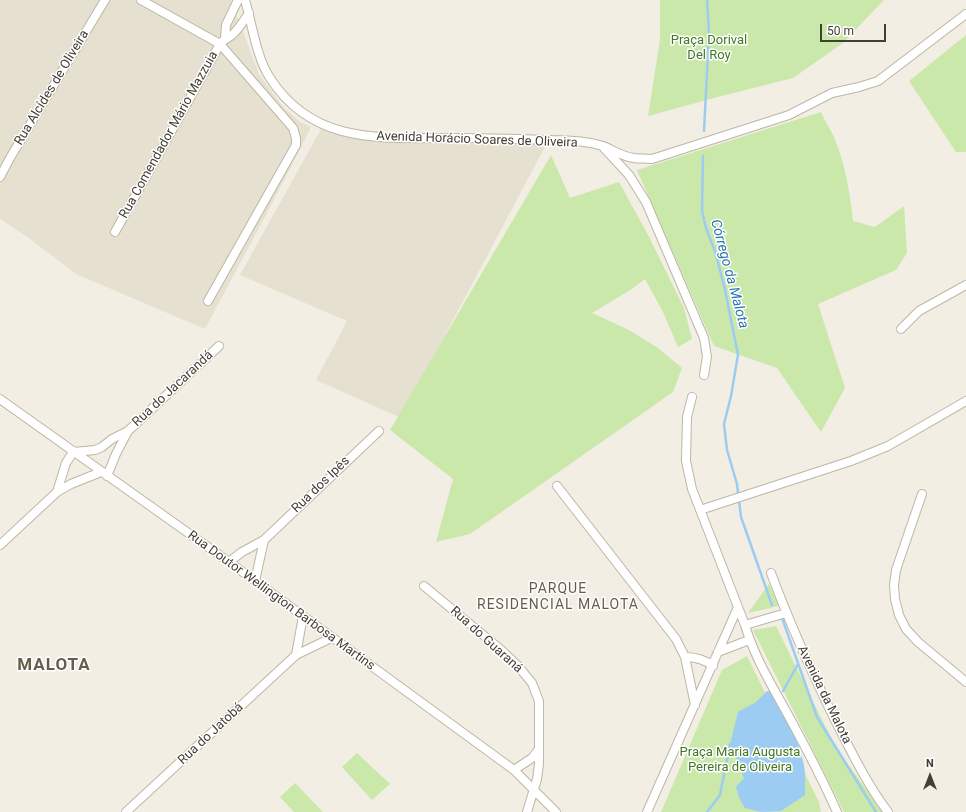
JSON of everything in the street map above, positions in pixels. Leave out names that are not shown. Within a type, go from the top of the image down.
[{"type":"street","name":"Rua Alcídes de Oliveira","points":[[0,178],[10,158],[105,0]]},
{"type":"street","points":[[141,0],[222,41],[293,128],[296,138],[296,145],[208,301]]},
{"type":"street","name":"Rua Comendador Mário Mazzuia","points":[[115,232],[222,41],[226,25],[238,0]]},
{"type":"street","name":"Avenida Horácio Soares de Oliveira","points":[[245,0],[261,60],[268,76],[293,106],[320,123],[356,135],[379,138],[566,140],[602,146],[633,158],[652,159],[790,115],[832,93],[878,81],[966,14]]},
{"type":"street","name":"Rua Comendador Mário Mazzuia","points":[[222,41],[232,35],[249,13]]},
{"type":"street","points":[[602,146],[629,176],[646,202],[704,338],[707,357],[704,375]]},
{"type":"street","points":[[901,329],[919,311],[966,285]]},
{"type":"street","name":"Rua do Jacarandá","points":[[73,452],[95,450],[128,431],[219,346]]},
{"type":"street","points":[[692,397],[687,417],[686,461],[692,489],[760,664],[808,751],[837,812]]},
{"type":"street","name":"Rua Doutor Wellington Barbosa Martins","points":[[0,399],[229,562],[514,770],[556,812]]},
{"type":"street","points":[[700,510],[851,461],[888,446],[966,401]]},
{"type":"street","name":"Rua do Jacarandá","points":[[104,474],[128,431]]},
{"type":"street","name":"Rua dos Ipês","points":[[229,562],[242,552],[264,540],[379,431]]},
{"type":"street","points":[[57,492],[66,463],[73,452]]},
{"type":"street","points":[[0,545],[57,492],[71,484],[104,474]]},
{"type":"street","points":[[557,486],[676,639],[685,658],[695,705]]},
{"type":"street","points":[[922,494],[896,570],[894,585],[895,599],[899,615],[906,629],[918,642],[966,682]]},
{"type":"street","points":[[255,581],[264,540]]},
{"type":"street","name":"Avenida da Malota","points":[[771,573],[786,613],[818,686],[857,764],[878,799],[888,812]]},
{"type":"street","name":"Rua do Guaraná","points":[[424,586],[500,649],[518,666],[532,683],[539,701],[539,764],[537,779],[527,812]]},
{"type":"street","points":[[647,812],[738,607]]},
{"type":"street","points":[[745,625],[786,613]]},
{"type":"street","points":[[296,655],[303,616]]},
{"type":"street","name":"Rua do Jatobá","points":[[126,812],[296,655],[332,638]]},
{"type":"street","points":[[718,652],[750,640]]},
{"type":"street","points":[[685,658],[694,657],[713,666]]},
{"type":"street","points":[[514,770],[532,758],[539,749]]},
{"type":"shaded area","points":[[0,0],[231,0],[259,74],[283,107],[299,121],[311,127],[205,329],[76,274],[26,236],[0,219]]},
{"type":"shaded area","points":[[321,129],[389,139],[547,143],[401,418],[316,380],[347,321],[240,275]]},
{"type":"green space","name":"Praça Dorival Del Roy","points":[[660,0],[884,0],[843,43],[793,78],[648,116],[660,40]]},
{"type":"green space","points":[[966,35],[966,152],[956,152],[909,81]]},
{"type":"green space","points":[[821,112],[834,137],[841,157],[849,189],[853,221],[875,227],[904,206],[907,253],[896,270],[818,304],[845,388],[821,432],[777,368],[714,346],[637,170]]},
{"type":"green space","points":[[551,155],[570,198],[619,182],[647,233],[684,308],[692,339],[678,347],[663,312],[645,279],[632,289],[592,313],[629,330],[658,348],[682,368],[673,392],[470,534],[436,542],[453,479],[390,430]]},
{"type":"green space","points":[[769,584],[779,606],[748,613]]},
{"type":"green space","points":[[776,626],[836,748],[883,812],[844,812],[753,630]]},
{"type":"green space","name":"Praça Maria Augusta Pereira de Oliveira","points":[[747,656],[819,802],[821,812],[661,812],[722,670]]},
{"type":"green space","points":[[357,753],[390,784],[372,800],[342,767]]},
{"type":"green space","points":[[295,783],[323,812],[294,812],[280,797]]},
{"type":"water","points":[[767,691],[771,691],[780,706],[798,744],[805,769],[805,795],[781,811],[762,812],[745,808],[739,798],[736,787],[744,778],[730,744],[738,712],[756,702]]},
{"type":"waterway","name":"Córrego da Malota","points":[[704,131],[709,33],[707,0]]},
{"type":"waterway","name":"Córrego da Malota","points":[[703,156],[702,211],[706,228],[716,254],[738,355],[731,396],[724,424],[727,450],[737,484],[741,517],[772,605]]},
{"type":"waterway","name":"Córrego da Malota","points":[[782,618],[817,717],[876,812]]},
{"type":"waterway","points":[[783,691],[798,664]]},
{"type":"waterway","points":[[707,812],[720,795],[730,744]]},
{"type":"district","name":"PARQUE RESIDENCIAL MALOTA","points":[[558,598]]},
{"type":"district","name":"MALOTA","points":[[54,666]]}]
